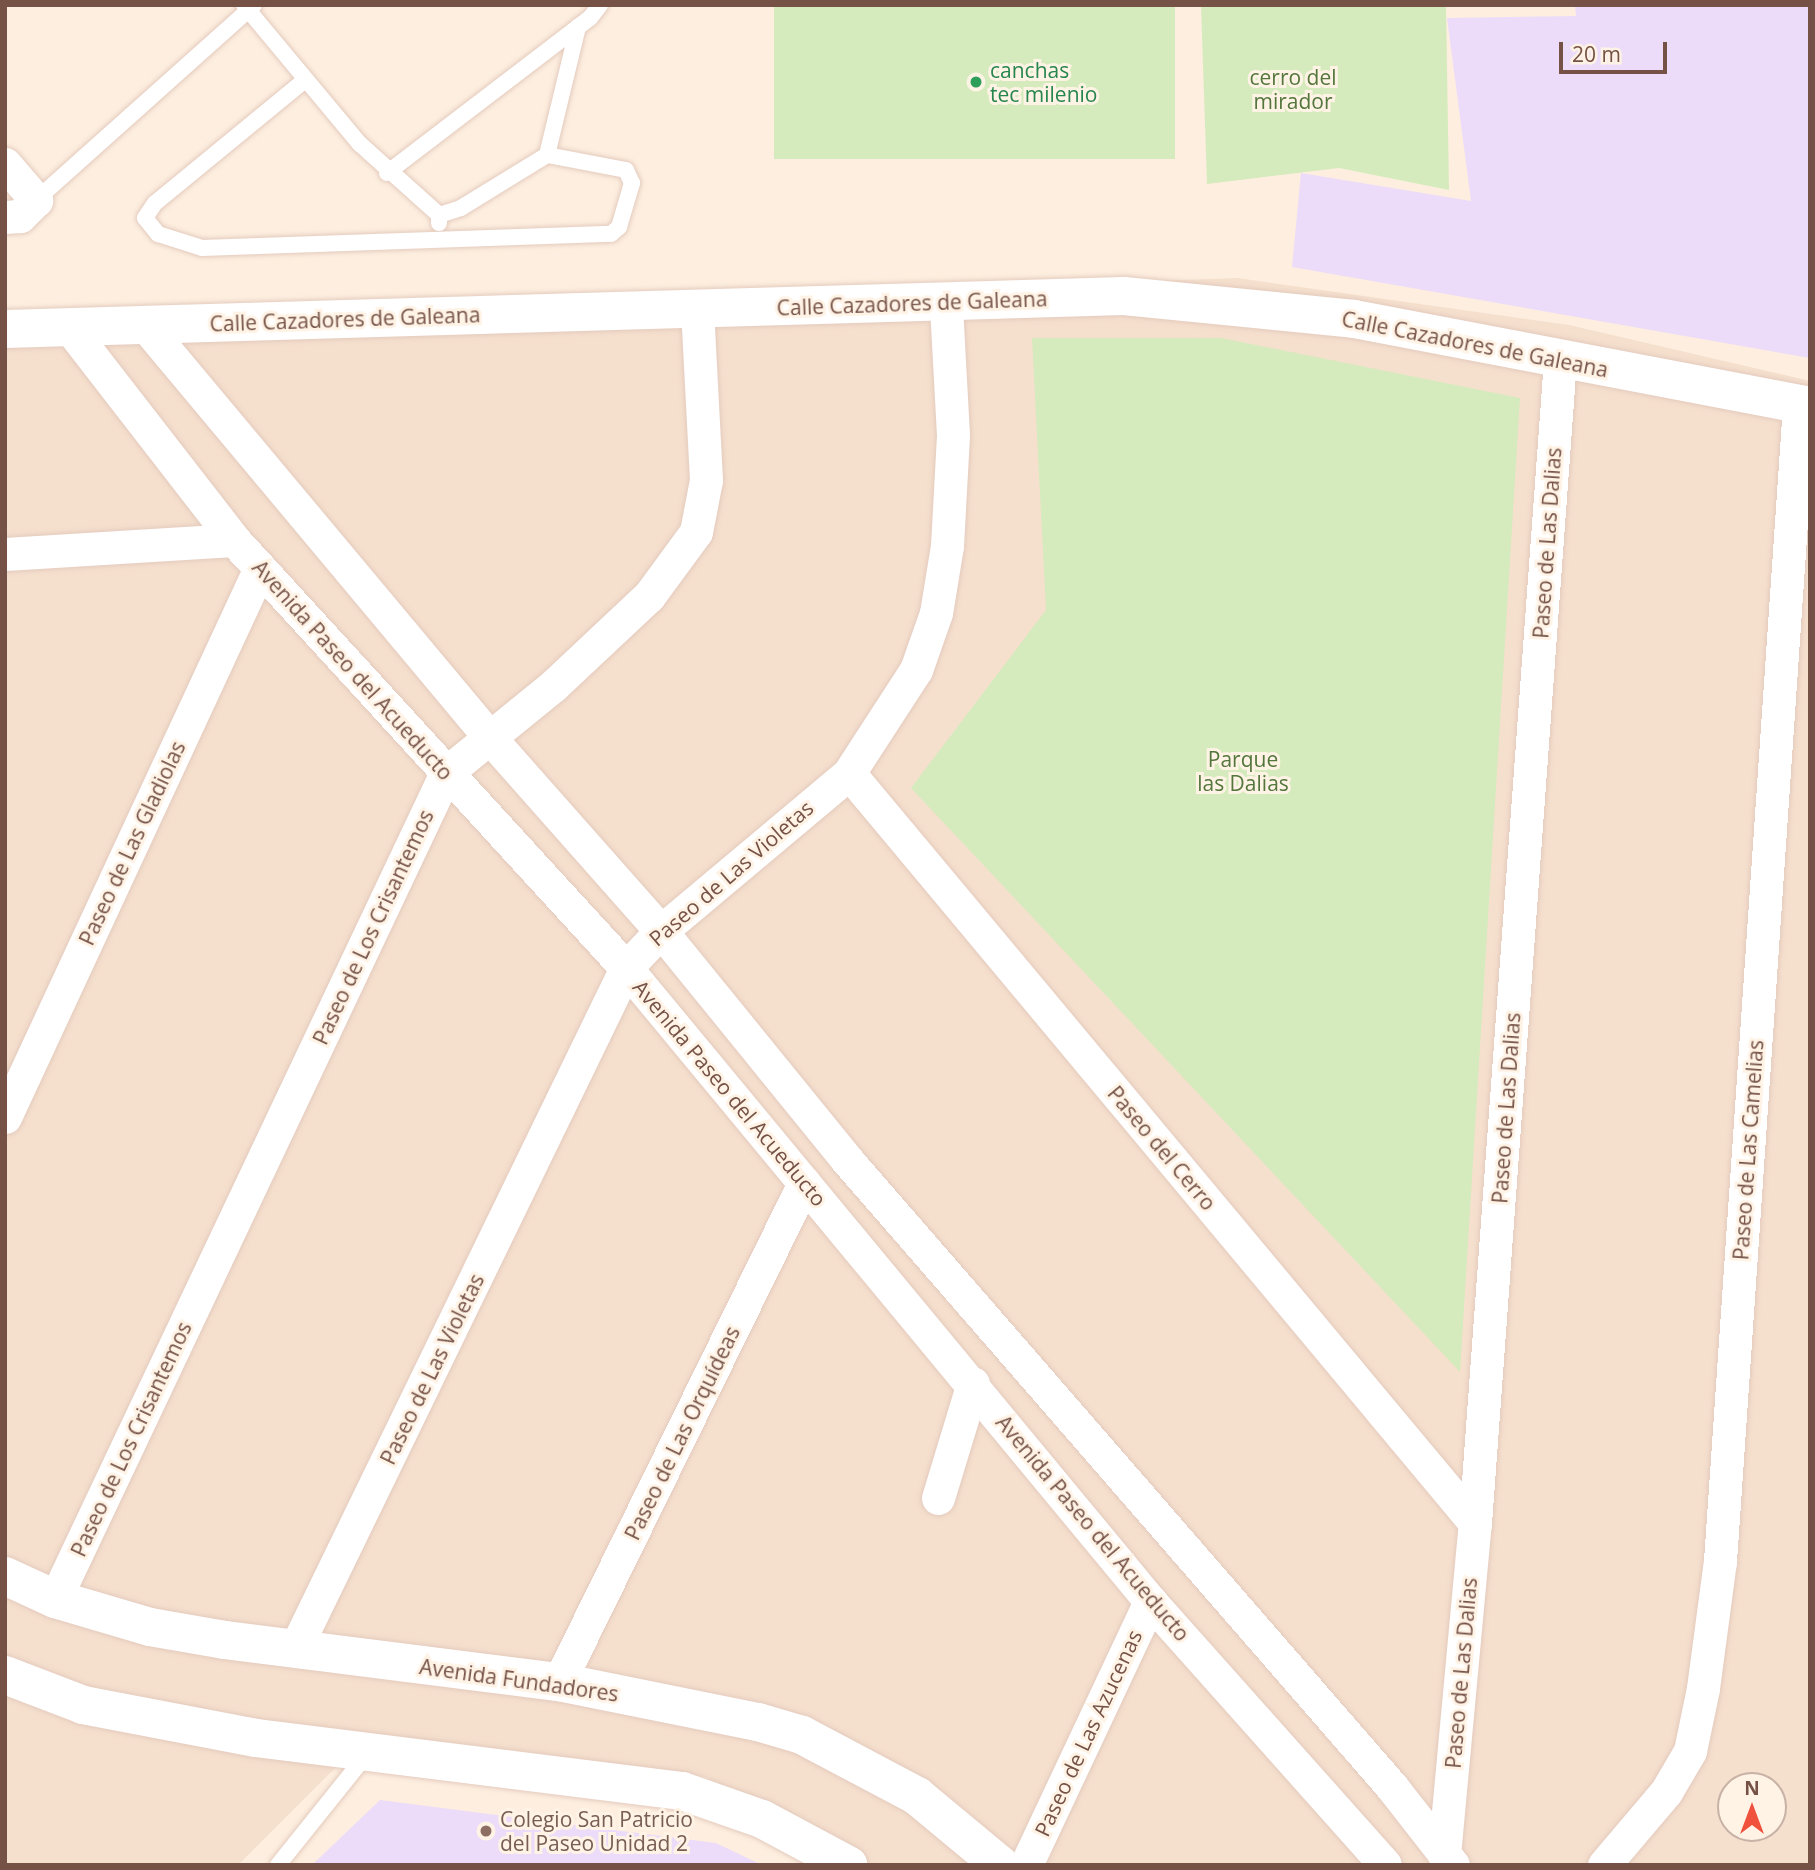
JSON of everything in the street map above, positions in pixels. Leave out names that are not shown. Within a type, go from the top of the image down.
[{"type":"main road","name":"Calle Cazadores de Galeana","points":[[5,329],[697,308],[946,304],[1124,296],[1219,303],[1354,319],[1560,361],[1804,405]]},
{"type":"main road","name":"Avenida Fundadores","points":[[5,1576],[55,1599],[150,1627],[295,1650],[559,1682],[758,1722],[802,1735],[917,1796],[1000,1865]]},
{"type":"main road","points":[[5,1675],[83,1705],[367,1755],[682,1791],[762,1819],[848,1865]]},
{"type":"street","points":[[5,164],[21,211]]},
{"type":"street","name":"Paseo de Las Violetas","points":[[295,1650],[626,968],[661,930],[849,773],[916,670],[936,613],[947,546],[953,435],[946,304]]},
{"type":"street","name":"Paseo de Los Crisantemos","points":[[55,1599],[446,773],[491,739],[649,596],[696,532],[706,481],[697,308]]},
{"type":"street","points":[[144,324],[491,739],[661,930],[847,1160],[1392,1787],[1449,1860]]},
{"type":"street","name":"Avenida Paseo del Acueducto","points":[[69,327],[234,540],[626,968],[973,1383],[1150,1601],[1385,1865]]},
{"type":"street","name":"Paseo de Las Dalias","points":[[1449,1860],[1560,361]]},
{"type":"street","name":"Paseo de Las Camelias","points":[[1604,1865],[1666,1792],[1690,1752],[1703,1688],[1720,1561],[1804,405]]},
{"type":"street","points":[[5,554],[234,540]]},
{"type":"street","name":"Paseo de Las Gladiolas","points":[[5,1117],[260,568]]},
{"type":"street","name":"Paseo del Cerro","points":[[849,773],[1475,1523]]},
{"type":"street","name":"Paseo de Las Orquídeas","points":[[559,1682],[804,1183]]},
{"type":"street","points":[[939,1498],[973,1383]]},
{"type":"street","name":"Paseo de Las Azucenas","points":[[1026,1865],[1150,1601]]},
{"type":"street","points":[[1352,1825],[1392,1787]]},
{"type":"lane","points":[[387,173],[578,27],[600,5]]},
{"type":"lane","points":[[21,211],[249,7],[305,80],[387,173],[439,215]]},
{"type":"lane","points":[[547,155],[578,27]]},
{"type":"lane","points":[[305,80],[155,203],[145,218],[158,234],[202,248],[611,234],[619,227],[632,183],[626,170],[547,155],[461,208],[439,215]]},
{"type":"lane","points":[[439,215],[439,240]]},
{"type":"lane","points":[[278,1865],[367,1755]]},
{"type":"shaded area","points":[[1575,5],[1810,5],[1810,358],[1292,267],[1301,173],[1471,201],[1447,18],[1576,16]]},
{"type":"shaded area","points":[[1237,278],[1569,325],[1810,381],[1810,1865],[861,1865],[706,1777],[367,1736],[238,1865],[5,1865],[5,323]]},
{"type":"shaded area","name":"Colegio San Patricio del Paseo Unidad 2","points":[[380,1800],[716,1843],[762,1865],[312,1865]]},
{"type":"green space","name":"canchas tec milenio","points":[[774,5],[1175,5],[1175,159],[774,159]]},
{"type":"green space","name":"cerro del mirador","points":[[1201,5],[1446,5],[1449,190],[1339,168],[1207,184]]},
{"type":"green space","name":"Parque las Dalias","points":[[1032,338],[1221,338],[1520,398],[1460,1372],[911,788],[1046,610]]},
{"type":"place","name":"canchas tec milenio","points":[[976,82]]},
{"type":"place","name":"Colegio San Patricio del Paseo Unidad 2","points":[[486,1831]]}]
